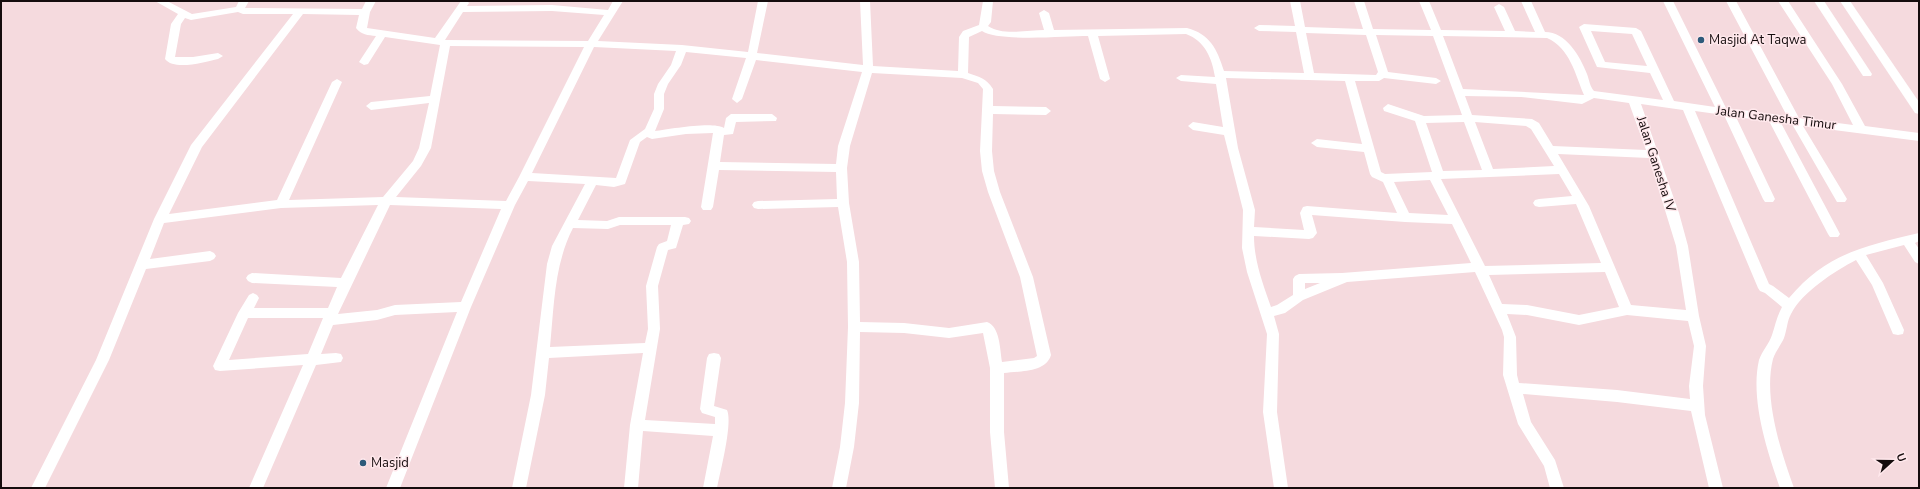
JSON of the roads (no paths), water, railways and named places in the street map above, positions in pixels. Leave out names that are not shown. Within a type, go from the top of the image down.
[{"type":"street","points":[[160,1],[191,17],[198,17],[242,5],[243,11],[365,12]]},
{"type":"street","points":[[38,488],[94,378],[160,219],[197,145],[304,11],[315,1]]},
{"type":"street","points":[[371,1],[365,12],[362,30],[442,43],[591,44],[682,48],[868,69],[963,75],[985,83],[988,89],[989,110],[986,155],[988,172],[998,203],[1026,275],[1044,355],[1043,359],[1036,363],[997,368]]},
{"type":"street","points":[[393,488],[465,307],[509,206],[591,44],[612,13],[618,1]]},
{"type":"street","points":[[737,99],[752,55],[763,1]]},
{"type":"street","points":[[839,488],[847,447],[852,403],[854,327],[853,262],[843,203],[841,168],[844,146],[868,69],[865,1]]},
{"type":"street","points":[[963,75],[965,35],[983,27],[986,22],[988,1]]},
{"type":"street","points":[[1295,1],[1310,77]]},
{"type":"street","points":[[1359,1],[1383,75]]},
{"type":"street","points":[[1424,1],[1489,174]]},
{"type":"street","points":[[1526,1],[1541,35]]},
{"type":"street","points":[[1668,1],[1769,199]]},
{"type":"street","points":[[1731,1],[1796,122],[1841,199]]},
{"type":"street","points":[[1784,1],[1837,84],[1861,129]]},
{"type":"street","points":[[1819,1],[1867,74]]},
{"type":"street","points":[[1845,1],[1919,110]]},
{"type":"street","points":[[256,488],[345,283],[386,201],[417,163],[425,148],[442,43],[463,5],[552,8],[612,13]]},
{"type":"street","points":[[1499,7],[1512,34]]},
{"type":"street","points":[[182,13],[176,24],[170,59],[174,62],[218,56]]},
{"type":"street","points":[[1044,13],[1050,33]]},
{"type":"street","points":[[983,27],[995,33],[1092,33],[1177,30],[1196,33],[1202,36],[1211,47],[1221,78],[1237,170],[1249,210],[1248,248],[1251,262],[1273,334],[1274,348],[1270,396],[1270,424],[1281,488]]},
{"type":"street","points":[[1654,70],[1601,65],[1584,27],[1636,31],[1670,104]]},
{"type":"street","points":[[1258,28],[1369,32],[1512,34],[1556,37],[1564,44],[1574,60],[1589,98],[1582,100],[1521,94],[1459,92]]},
{"type":"street","points":[[1092,33],[1105,79]]},
{"type":"street","points":[[364,62],[382,34]]},
{"type":"street","points":[[525,177],[592,180],[614,183],[621,181],[635,140],[649,131],[659,109],[659,94],[662,84],[676,65],[682,48]]},
{"type":"street","points":[[1181,78],[1377,78],[1383,75],[1436,81]]},
{"type":"street","points":[[1350,78],[1376,174],[1383,178],[1562,170]]},
{"type":"street","points":[[281,204],[337,82]]},
{"type":"street","name":"Jalan Ganesha IV","points":[[1588,93],[1634,101],[1673,213],[1682,246],[1693,316],[1700,346],[1696,386],[1697,406],[1716,488]]},
{"type":"street","points":[[371,106],[434,99]]},
{"type":"street","name":"Jalan Ganesha Timur","points":[[1634,101],[1670,104],[1688,108],[1796,122],[1919,136]]},
{"type":"street","points":[[1388,108],[1424,120],[1469,118],[1531,124],[1537,128],[1580,200],[1627,310]]},
{"type":"street","points":[[1688,108],[1764,288],[1770,289],[1790,306]]},
{"type":"street","points":[[989,110],[1046,111]]},
{"type":"street","points":[[646,133],[652,135],[686,130],[718,129],[719,132],[729,131],[732,118],[772,118]]},
{"type":"street","points":[[1773,118],[1834,234]]},
{"type":"street","points":[[1424,120],[1420,122],[1436,176],[1499,309],[1510,342],[1510,375],[1525,424],[1550,464],[1557,488]]},
{"type":"street","points":[[1193,126],[1230,132]]},
{"type":"street","points":[[707,207],[719,132]]},
{"type":"street","points":[[1317,143],[1369,149]]},
{"type":"street","points":[[1550,150],[1653,154]]},
{"type":"street","points":[[714,166],[841,168]]},
{"type":"street","points":[[1387,179],[1405,218]]},
{"type":"street","points":[[519,488],[538,395],[555,255],[592,180]]},
{"type":"street","points":[[1539,202],[1580,200]]},
{"type":"street","points":[[160,219],[281,204],[386,201],[509,206]]},
{"type":"street","points":[[758,205],[843,203]]},
{"type":"street","points":[[1248,231],[1309,235],[1306,213],[1307,210],[1405,218],[1457,220]]},
{"type":"street","points":[[570,224],[608,225],[620,221],[681,221],[672,245],[663,247],[652,286],[654,321],[638,425],[631,488]]},
{"type":"street","points":[[1787,488],[1781,473],[1771,435],[1765,404],[1764,384],[1766,361],[1778,336],[1785,312],[1830,268],[1858,253],[1913,239],[1919,259]]},
{"type":"street","points":[[1858,253],[1877,283],[1898,330]]},
{"type":"street","points":[[141,265],[210,256]]},
{"type":"street","points":[[1267,313],[1288,306],[1299,297],[1346,277],[1480,269],[1609,267]]},
{"type":"street","points":[[252,278],[345,283]]},
{"type":"street","points":[[253,298],[214,368],[336,358]]},
{"type":"street","points":[[244,313],[331,316],[377,315],[395,310],[465,307]]},
{"type":"street","points":[[1499,309],[1527,310],[1579,320],[1627,310],[1693,316]]},
{"type":"street","points":[[854,327],[904,328],[949,333],[987,327],[989,329],[997,368],[997,432],[1002,488]]},
{"type":"street","points":[[543,353],[609,348],[650,348]]},
{"type":"street","points":[[710,488],[721,430],[722,414],[708,411],[706,408],[714,358]]},
{"type":"street","points":[[1515,388],[1617,396],[1697,406]]},
{"type":"street","points":[[638,425],[721,430]]},
{"type":"place","name":"Masjid At Taqwa","points":[[1701,40]]},
{"type":"place","name":"Masjid","points":[[363,463]]}]
